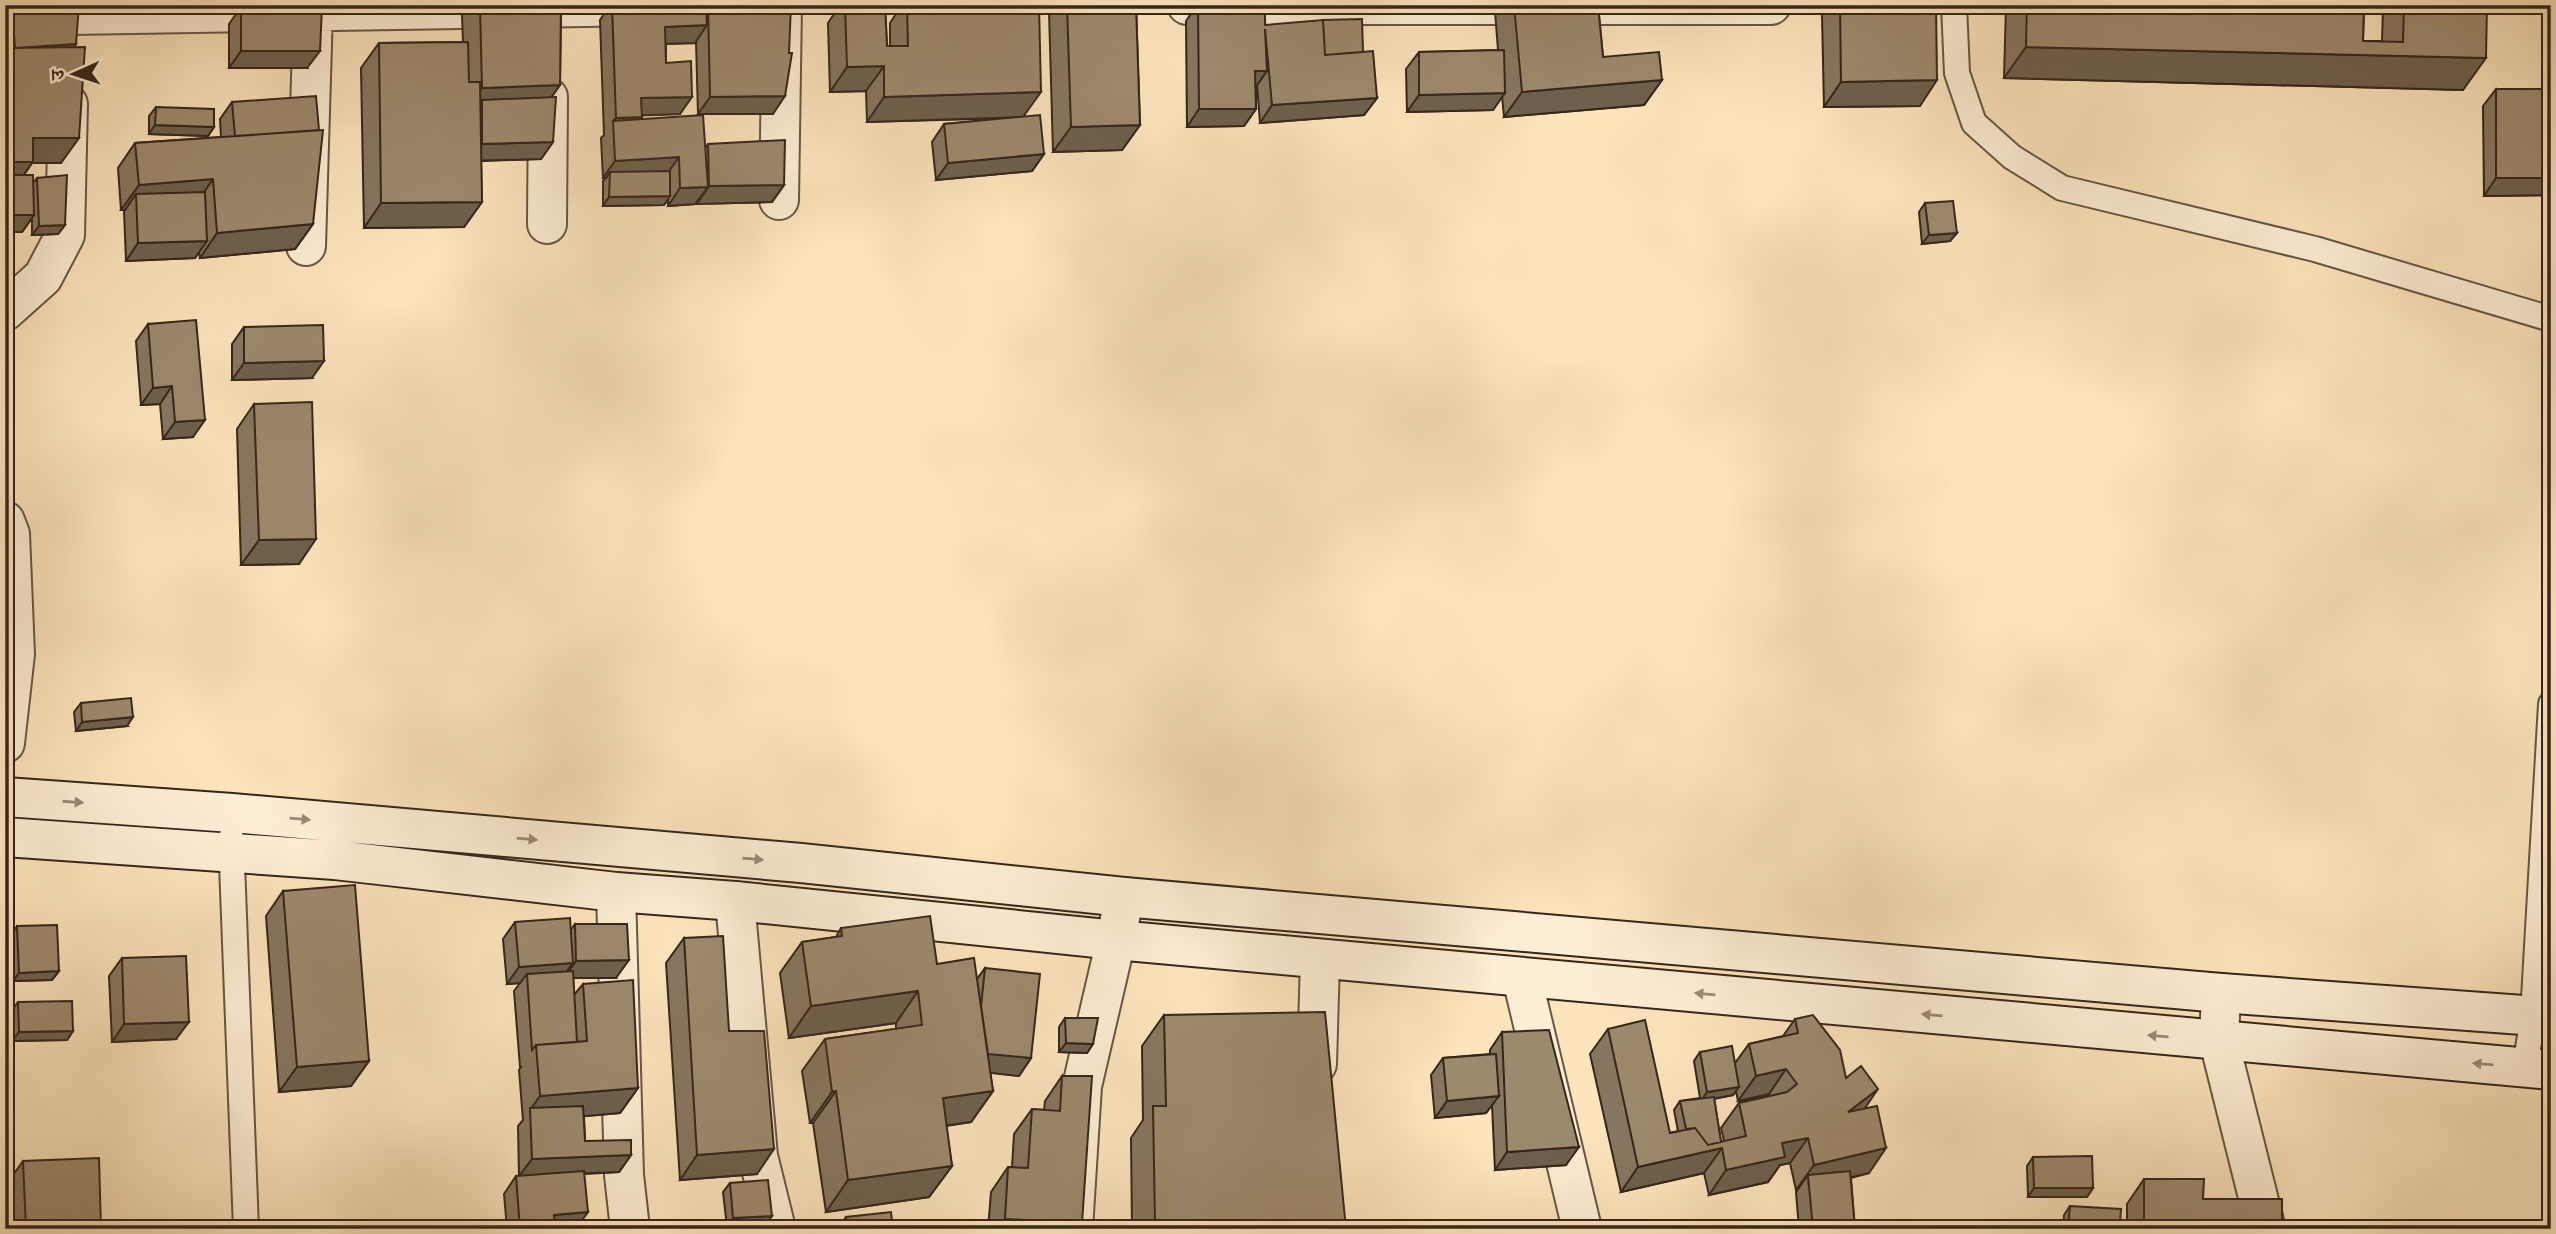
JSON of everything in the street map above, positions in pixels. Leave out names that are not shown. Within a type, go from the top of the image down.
[{"type":"street","points":[[5,311],[43,277],[65,235],[70,34],[313,8],[710,5]]},
{"type":"street","points":[[779,201],[782,5]]},
{"type":"street","points":[[1187,5],[1771,5]]},
{"type":"street","points":[[547,224],[548,6]]},
{"type":"street","points":[[306,246],[313,8]]},
{"type":"street","points":[[5,521],[10,534],[15,654],[5,743]]},
{"type":"street","points":[[5,797],[232,813],[801,863],[1124,897],[2221,993],[2542,1017]]},
{"type":"street","points":[[5,836],[335,860],[616,892],[735,901],[1116,940],[2538,1069]]},
{"type":"street","points":[[616,892],[624,1175],[630,1229]]},
{"type":"street","points":[[1073,1229],[1082,1086],[1124,897]]},
{"type":"street","points":[[735,901],[758,1156],[776,1229]]},
{"type":"street","points":[[1316,1098],[1320,959]]},
{"type":"street","points":[[1522,978],[1582,1229]]},
{"type":"street","points":[[2221,993],[2219,1041],[2266,1229]]},
{"type":"lane","points":[[1954,5],[1957,73],[1974,123],[2012,157],[2062,188],[2315,250],[2551,319]]},
{"type":"lane","points":[[2538,1069],[2542,1017],[2551,704]]},
{"type":"lane","points":[[232,813],[230,852],[246,1229]]},
{"type":"building","points":[[12,5],[79,5],[76,44],[15,48]]},
{"type":"building","points":[[480,5],[561,5],[560,85],[482,88]]},
{"type":"building","points":[[612,5],[706,5],[707,25],[665,27],[666,63],[691,61],[692,97],[641,98],[642,117],[616,118]]},
{"type":"building","points":[[708,5],[791,5],[789,53],[792,53],[785,96],[710,97]]},
{"type":"building","points":[[845,5],[885,5],[887,46],[908,46],[907,5],[1039,5],[1041,92],[884,97],[884,66],[847,67]]},
{"type":"building","points":[[1067,5],[1136,5],[1140,125],[1071,127]]},
{"type":"building","points":[[1198,5],[1265,5],[1265,25],[1323,20],[1325,55],[1373,51],[1377,98],[1272,105],[1265,29],[1267,71],[1255,71],[1256,109],[1199,109]]},
{"type":"building","points":[[1514,5],[1598,5],[1603,57],[1659,52],[1662,80],[1522,92]]},
{"type":"building","points":[[1840,5],[1936,5],[1937,80],[1841,82]]},
{"type":"building","points":[[2027,5],[2364,5],[2363,41],[2403,42],[2404,5],[2487,5],[2486,58],[2026,47]]},
{"type":"building","points":[[241,7],[322,7],[320,51],[241,51]]},
{"type":"building","points":[[1362,19],[1363,52],[1325,55],[1321,20]]},
{"type":"building","points":[[468,42],[469,82],[480,82],[482,202],[381,203],[379,43]]},
{"type":"building","points":[[85,47],[79,138],[33,138],[33,162],[5,162],[5,48]]},
{"type":"building","points":[[1504,50],[1505,93],[1419,95],[1419,52]]},
{"type":"building","points":[[2496,89],[2551,89],[2551,178],[2496,178]]},
{"type":"building","points":[[316,96],[319,130],[235,136],[232,102]]},
{"type":"building","points":[[556,97],[553,142],[482,144],[482,100]]},
{"type":"building","points":[[156,107],[214,109],[214,127],[155,125]]},
{"type":"building","points":[[703,115],[708,187],[680,188],[679,157],[615,161],[613,121]]},
{"type":"building","points":[[1040,115],[1044,154],[948,163],[944,124]]},
{"type":"building","points":[[323,130],[313,224],[217,233],[213,179],[139,185],[135,143]]},
{"type":"building","points":[[785,140],[784,185],[709,186],[708,144]]},
{"type":"building","points":[[670,171],[670,196],[609,197],[610,172]]},
{"type":"building","points":[[5,175],[33,175],[34,215],[5,215]]},
{"type":"building","points":[[67,175],[65,225],[39,226],[37,178]]},
{"type":"building","points":[[205,192],[207,241],[138,243],[136,194]]},
{"type":"building","points":[[1953,201],[1957,233],[1929,235],[1925,203]]},
{"type":"building","points":[[196,320],[205,420],[175,422],[172,386],[153,388],[148,324]]},
{"type":"building","points":[[323,325],[324,361],[244,363],[244,327]]},
{"type":"building","points":[[312,402],[316,539],[259,540],[254,404]]},
{"type":"building","points":[[5,583],[9,583],[9,621],[5,621]]},
{"type":"building","points":[[131,698],[133,717],[82,722],[81,703]]},
{"type":"building","points":[[355,885],[369,1061],[297,1067],[283,891]]},
{"type":"building","points":[[930,916],[937,964],[974,958],[993,1091],[943,1098],[952,1166],[848,1180],[836,1091],[832,1092],[825,1039],[922,1025],[918,991],[811,1006],[802,942],[842,936],[841,928]]},
{"type":"building","points":[[570,918],[573,963],[519,967],[515,922]]},
{"type":"building","points":[[575,924],[627,924],[629,960],[576,961]]},
{"type":"building","points":[[57,925],[59,971],[19,973],[17,926]]},
{"type":"building","points":[[723,936],[729,1031],[764,1031],[774,1149],[697,1155],[684,938]]},
{"type":"building","points":[[186,956],[189,1022],[124,1024],[122,958]]},
{"type":"building","points":[[985,968],[1040,974],[1031,1058],[988,1054],[981,1006]]},
{"type":"building","points":[[573,971],[577,1042],[536,1045],[532,1050],[527,974]]},
{"type":"building","points":[[633,980],[638,1088],[540,1096],[536,1045],[587,1041],[583,984]]},
{"type":"building","points":[[72,1001],[73,1031],[19,1032],[18,1002]]},
{"type":"building","points":[[1325,1012],[1346,1229],[1269,1229],[1268,1220],[1155,1222],[1153,1106],[1166,1106],[1164,1015]]},
{"type":"building","points":[[1813,1015],[1840,1050],[1846,1078],[1861,1066],[1878,1089],[1848,1112],[1877,1106],[1886,1148],[1814,1165],[1808,1138],[1782,1143],[1785,1157],[1726,1170],[1722,1148],[1638,1167],[1608,1029],[1645,1020],[1670,1133],[1695,1128],[1708,1145],[1746,1136],[1739,1103],[1787,1092],[1797,1084],[1786,1069],[1756,1076],[1749,1044],[1798,1033],[1795,1019]]},
{"type":"building","points":[[1065,1018],[1098,1018],[1093,1044],[1066,1043]]},
{"type":"building","points":[[1549,1030],[1579,1147],[1507,1152],[1502,1032]]},
{"type":"building","points":[[1732,1046],[1739,1087],[1707,1092],[1700,1052]]},
{"type":"building","points":[[1496,1054],[1499,1096],[1447,1101],[1443,1058]]},
{"type":"building","points":[[1062,1076],[1092,1076],[1082,1223],[1005,1219],[1008,1167],[1028,1168],[1032,1109],[1060,1111]]},
{"type":"building","points":[[1714,1097],[1721,1142],[1708,1145],[1695,1128],[1686,1129],[1680,1101]]},
{"type":"building","points":[[583,1106],[585,1141],[631,1140],[631,1155],[532,1159],[530,1108]]},
{"type":"building","points":[[2092,1156],[2093,1188],[2034,1188],[2033,1157]]},
{"type":"building","points":[[99,1158],[101,1229],[26,1229],[23,1161]]},
{"type":"building","points":[[584,1171],[588,1212],[554,1215],[555,1229],[520,1229],[516,1176]]},
{"type":"building","points":[[1850,1171],[1855,1229],[1813,1229],[1808,1175]]},
{"type":"building","points":[[2144,1179],[2204,1179],[2203,1199],[2282,1199],[2282,1229],[2144,1229]]},
{"type":"building","points":[[768,1180],[772,1216],[733,1218],[730,1183]]},
{"type":"building","points":[[2070,1206],[2121,1209],[2120,1224],[2072,1226],[2068,1229]]},
{"type":"building","points":[[891,1212],[893,1229],[847,1229],[846,1217]]},
{"type":"building","points":[[2122,1224],[2122,1229],[2073,1229],[2072,1226]]}]
